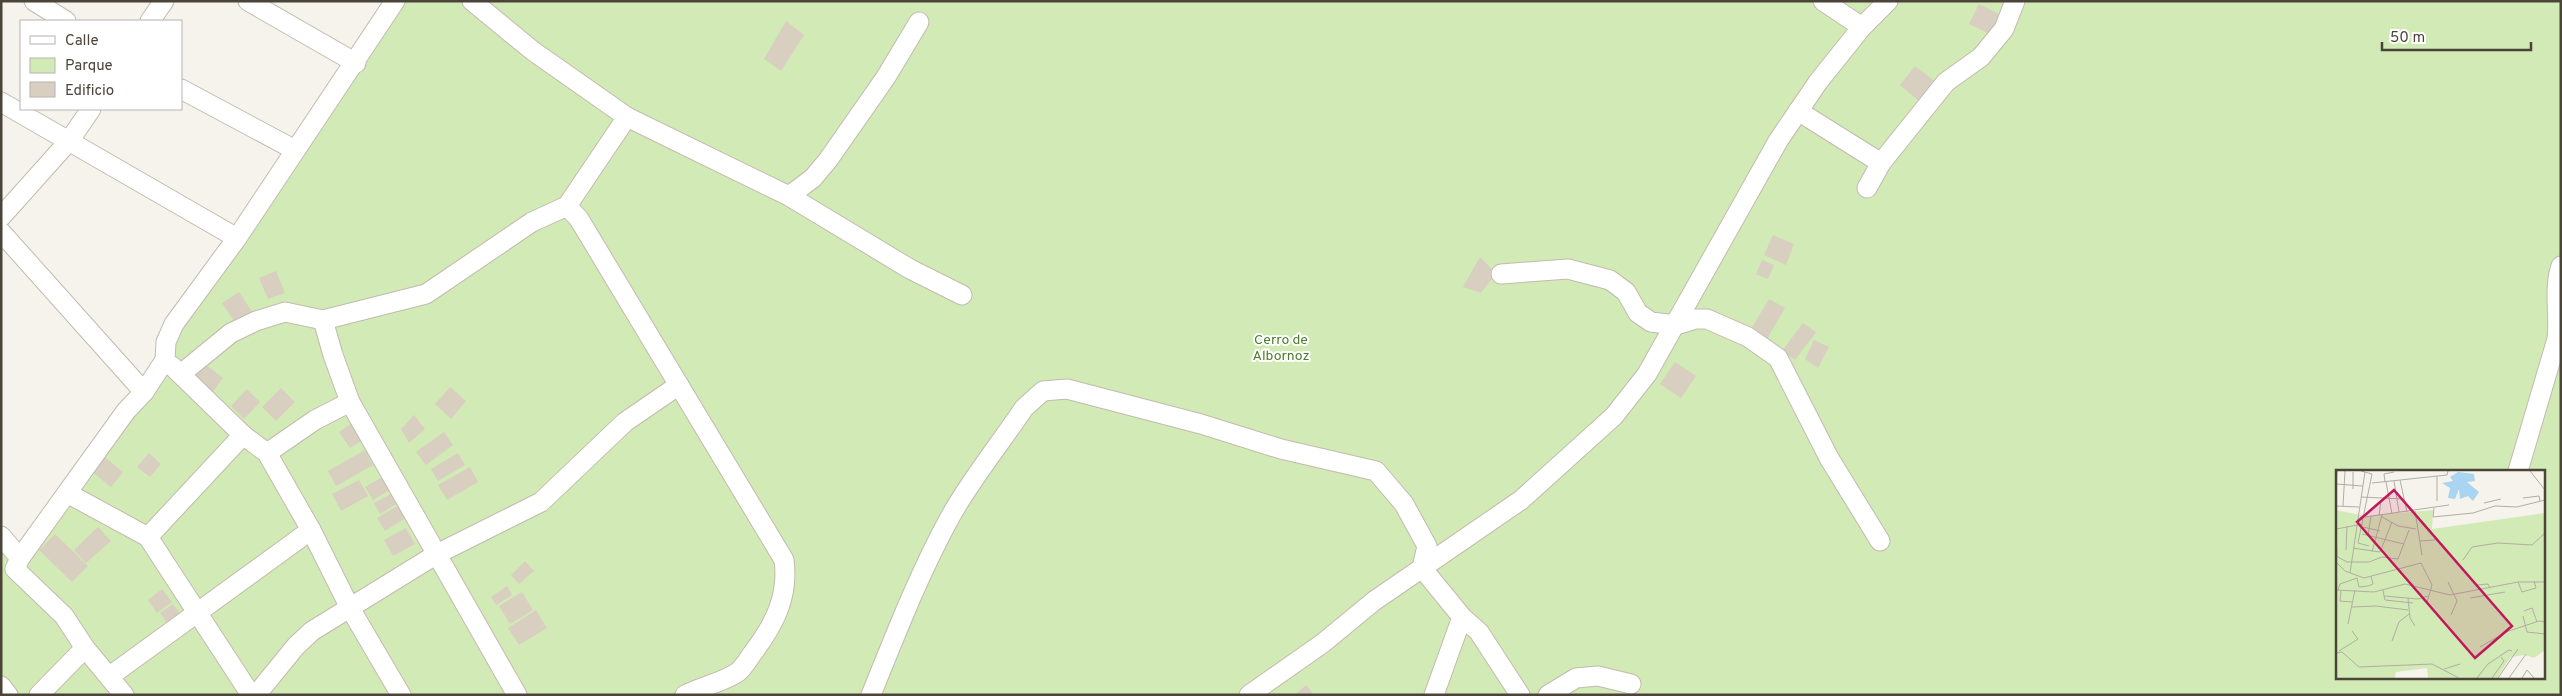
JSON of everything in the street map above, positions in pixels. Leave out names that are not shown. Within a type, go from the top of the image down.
[{"type":"street","points":[[34,1],[64,20]]},
{"type":"street","points":[[151,20],[164,1]]},
{"type":"street","points":[[248,1],[356,63]]},
{"type":"street","points":[[124,695],[86,648],[64,616],[15,569],[20,558],[126,411],[144,392],[165,360],[166,342],[174,324],[237,238],[295,150],[356,63],[395,1]]},
{"type":"street","points":[[472,1],[533,51],[627,117],[790,196],[910,269],[962,295]]},
{"type":"street","points":[[1823,1],[1862,27]]},
{"type":"street","points":[[1249,695],[1323,643],[1374,600],[1521,500],[1614,416],[1648,374],[1778,140],[1862,27],[1888,1]]},
{"type":"street","points":[[1867,188],[1881,163],[1946,82],[1981,57],[2004,29],[2016,1]]},
{"type":"street","points":[[790,196],[813,178],[828,160],[886,77],[920,22]]},
{"type":"street","points":[[182,90],[295,150]]},
{"type":"street","points":[[1,102],[237,238]]},
{"type":"street","points":[[1,217],[69,141],[90,110]]},
{"type":"street","points":[[1798,111],[1881,163]]},
{"type":"street","points":[[182,374],[231,333],[256,321],[285,312],[323,320],[426,294],[532,222],[567,206],[627,117]]},
{"type":"street","points":[[567,206],[579,219],[784,560],[786,579],[781,605],[769,629],[738,672],[685,695]]},
{"type":"street","points":[[1,232],[144,392]]},
{"type":"street","points":[[2518,470],[2557,340],[2559,318],[2556,280],[2561,266]]},
{"type":"street","points":[[1501,274],[1568,269],[1610,280],[1626,292],[1638,313],[1645,319],[1676,325],[1707,318],[1748,337],[1778,358],[1829,458],[1880,541]]},
{"type":"street","points":[[323,320],[350,402],[516,695]]},
{"type":"street","points":[[165,360],[182,374],[244,435],[267,453],[311,530],[350,608],[401,695]]},
{"type":"street","points":[[67,493],[148,537],[197,613],[260,693],[296,646],[312,631],[437,554],[541,502],[625,422],[679,385]]},
{"type":"street","points":[[871,695],[904,614],[949,519],[1024,408],[1043,391],[1068,389],[1282,449],[1376,471],[1404,504],[1427,546],[1422,568]]},
{"type":"street","points":[[267,453],[315,420],[350,402]]},
{"type":"street","points":[[148,537],[244,435]]},
{"type":"street","points":[[110,676],[311,530]]},
{"type":"street","points":[[1,536],[20,558]]},
{"type":"street","points":[[1422,568],[1462,617],[1479,632],[1520,695]]},
{"type":"street","points":[[1434,695],[1462,617]]},
{"type":"street","points":[[39,695],[86,648]]},
{"type":"street","points":[[1548,695],[1576,678],[1598,676],[1631,684]]},
{"type":"street","points":[[1,686],[8,695]]},
{"type":"green space","name":"Cerro de Albornoz","points":[[406,1],[2561,1],[2561,695],[1,695],[1,552],[28,539]]},
{"type":"building","points":[[1979,4],[2005,17],[1996,37],[1969,24]]},
{"type":"building","points":[[786,21],[804,35],[781,71],[764,59]]},
{"type":"building","points":[[1915,66],[1941,86],[1925,106],[1900,85]]},
{"type":"building","points":[[1773,235],[1794,244],[1786,265],[1764,255]]},
{"type":"building","points":[[1480,257],[1496,273],[1481,293],[1463,287]]},
{"type":"building","points":[[1762,260],[1774,265],[1768,279],[1756,274]]},
{"type":"building","points":[[276,271],[285,293],[268,299],[259,278]]},
{"type":"building","points":[[239,292],[253,313],[236,324],[222,303]]},
{"type":"building","points":[[1769,299],[1785,308],[1767,339],[1751,329]]},
{"type":"building","points":[[1803,323],[1816,332],[1795,360],[1782,351]]},
{"type":"building","points":[[1814,340],[1829,347],[1818,368],[1805,359]]},
{"type":"building","points":[[1675,362],[1696,376],[1681,398],[1660,384]]},
{"type":"building","points":[[205,364],[223,378],[212,393],[193,378]]},
{"type":"building","points":[[450,387],[466,401],[451,419],[435,404]]},
{"type":"building","points":[[281,388],[295,402],[276,421],[262,407]]},
{"type":"building","points":[[247,389],[260,402],[244,419],[231,406]]},
{"type":"building","points":[[414,415],[425,429],[409,443],[401,429]]},
{"type":"building","points":[[352,423],[363,440],[350,448],[339,432]]},
{"type":"building","points":[[444,432],[453,445],[426,465],[416,452]]},
{"type":"building","points":[[365,450],[373,465],[336,486],[328,471]]},
{"type":"building","points":[[149,453],[161,464],[150,477],[137,467]]},
{"type":"building","points":[[458,453],[465,465],[438,481],[431,469]]},
{"type":"building","points":[[102,455],[123,472],[111,487],[90,470]]},
{"type":"building","points":[[470,467],[478,482],[447,500],[438,485]]},
{"type":"building","points":[[382,477],[390,490],[373,500],[365,487]]},
{"type":"building","points":[[359,480],[368,496],[341,511],[332,494]]},
{"type":"building","points":[[393,493],[398,503],[380,514],[374,503]]},
{"type":"building","points":[[399,505],[406,518],[385,531],[377,518]]},
{"type":"building","points":[[98,527],[111,541],[86,563],[74,550]]},
{"type":"building","points":[[406,528],[415,544],[393,556],[384,540]]},
{"type":"building","points":[[55,534],[88,566],[72,582],[39,550]]},
{"type":"building","points":[[525,561],[534,571],[519,584],[511,575]]},
{"type":"building","points":[[507,586],[512,595],[496,605],[491,597]]},
{"type":"building","points":[[162,589],[172,602],[157,613],[148,600]]},
{"type":"building","points":[[522,592],[533,610],[510,624],[499,606]]},
{"type":"building","points":[[173,604],[184,619],[171,629],[160,613]]},
{"type":"building","points":[[536,610],[547,628],[519,645],[508,628]]},
{"type":"building","points":[[1306,685],[1314,695],[1295,695]]}]
